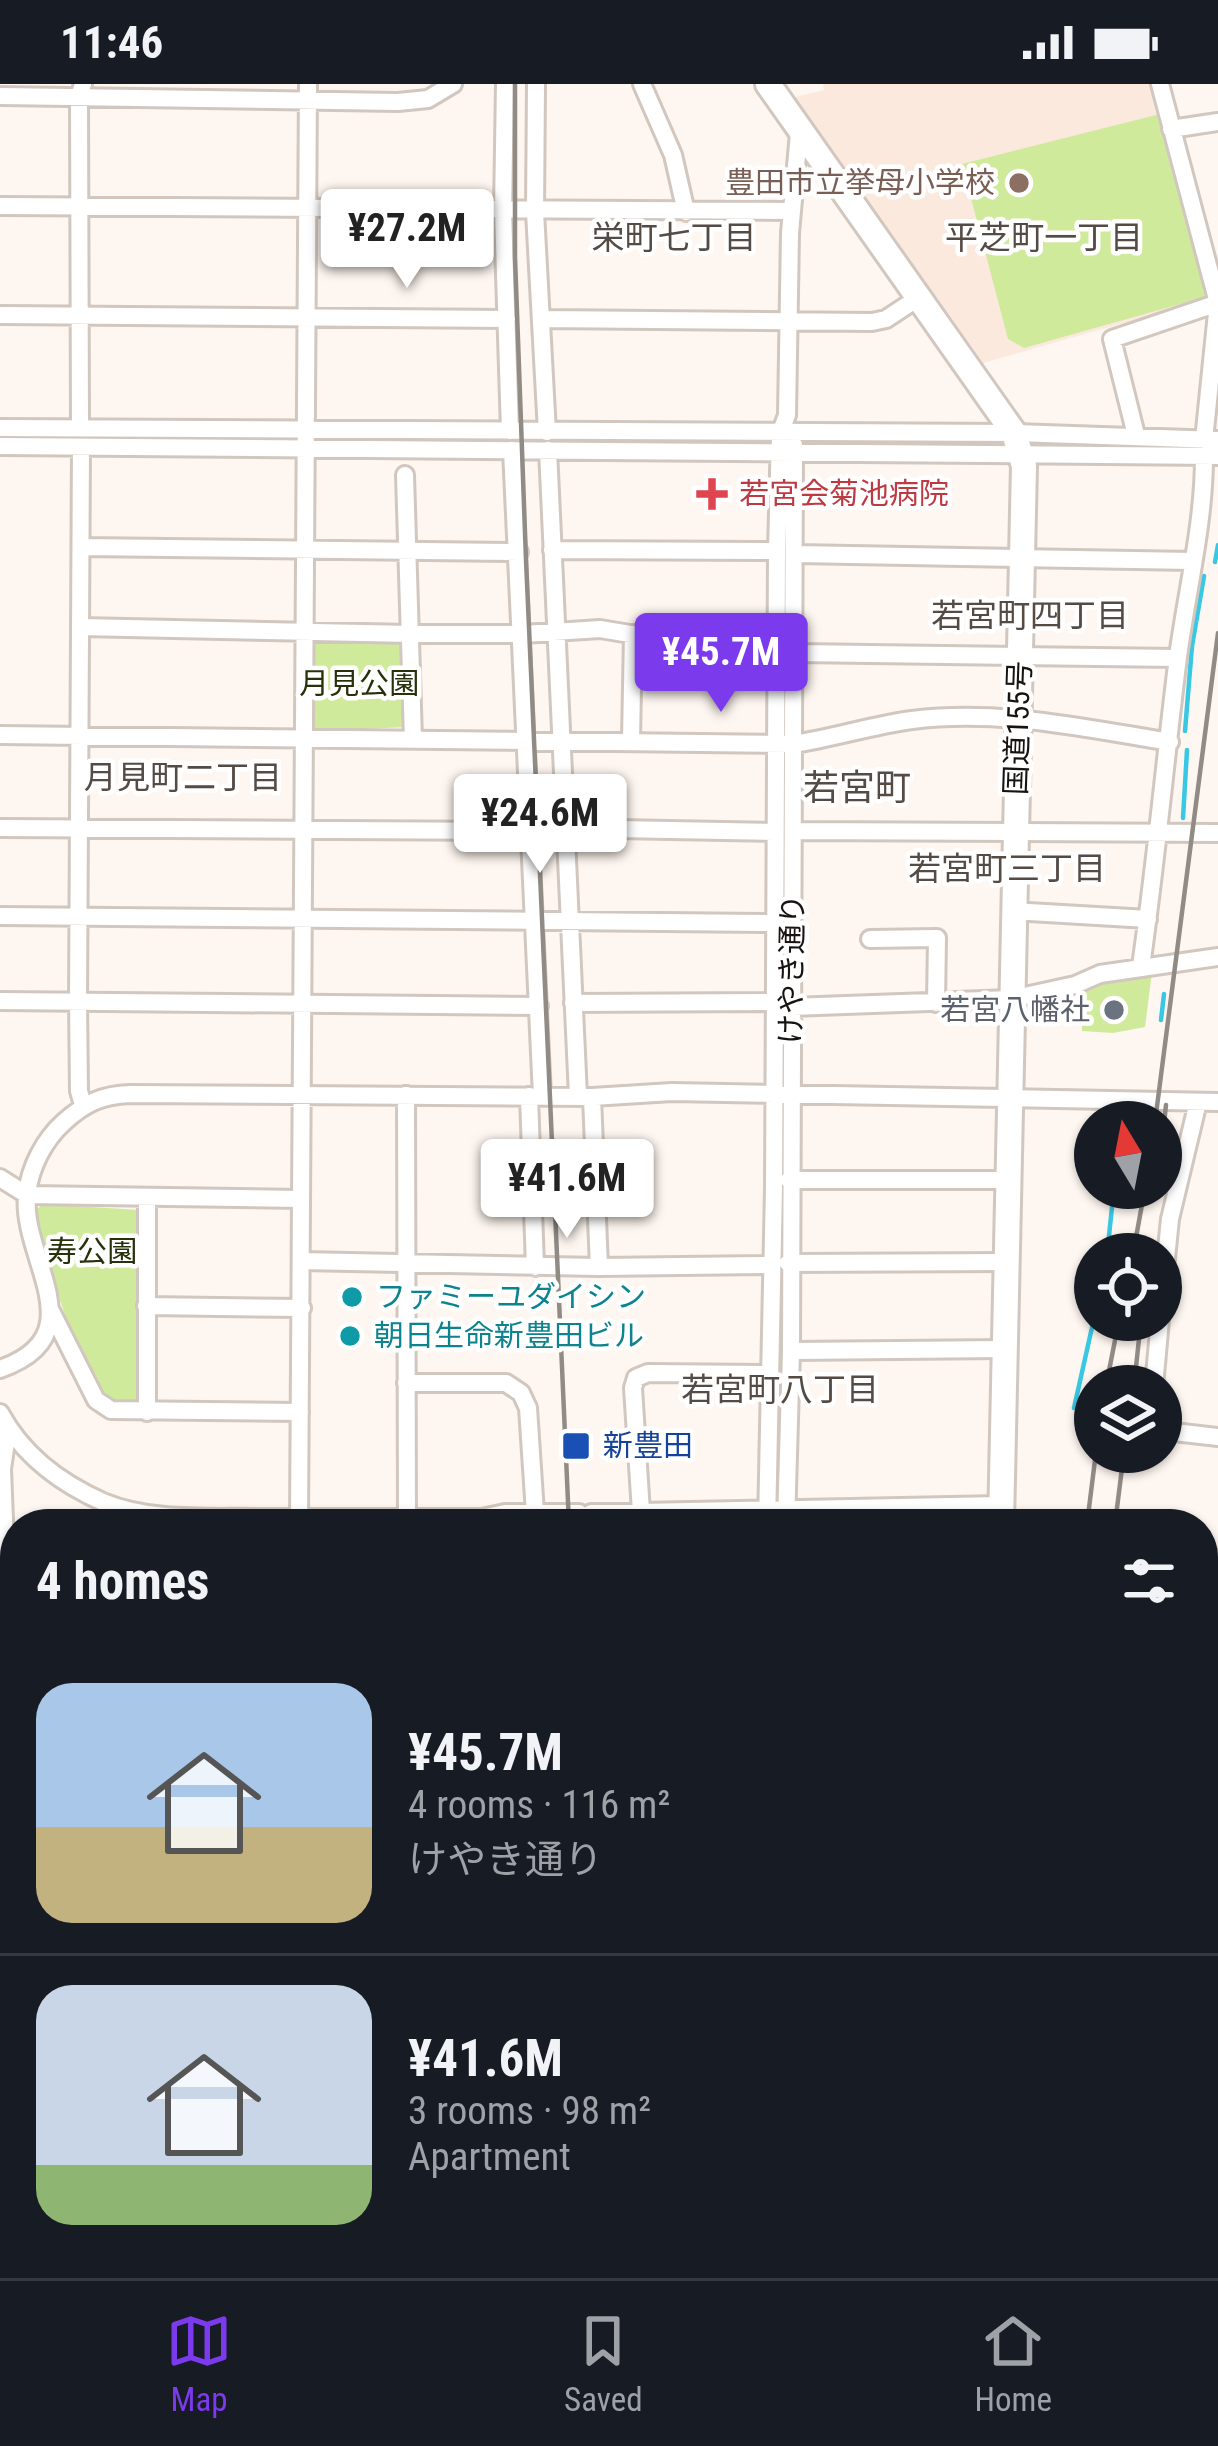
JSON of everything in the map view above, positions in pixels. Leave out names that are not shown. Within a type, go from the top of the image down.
[{"type":"highway","points":[[768,84],[1018,445]]},
{"type":"highway","name":"国道155号","points":[[1001,1509],[1021,656],[1018,445]]},
{"type":"street","points":[[0,96],[81,90],[307,91],[398,93],[428,99],[453,84]]},
{"type":"street","points":[[505,84],[503,212],[511,441],[539,1006],[536,1267]]},
{"type":"street","points":[[536,84],[535,212],[563,829],[573,1003],[598,1268]]},
{"type":"street","points":[[642,84],[673,155],[686,212]]},
{"type":"street","points":[[1141,966],[1178,658],[1211,448],[1218,303],[1160,84]]},
{"type":"street","points":[[81,90],[78,1001],[83,1105]]},
{"type":"street","points":[[299,1509],[307,91]]},
{"type":"street","points":[[1172,129],[1218,122]]},
{"type":"street","points":[[766,1509],[768,1375],[780,1264],[771,1096],[782,1005],[774,923],[784,831],[791,212],[799,133]]},
{"type":"street","points":[[0,206],[791,212]]},
{"type":"street","points":[[543,319],[879,321],[918,298]]},
{"type":"street","points":[[1136,435],[1112,339],[1218,303]]},
{"type":"street","points":[[0,315],[507,319]]},
{"type":"street","points":[[0,428],[81,438]]},
{"type":"street","points":[[1018,445],[1136,435],[1211,448]]},
{"type":"street","points":[[0,446],[81,438],[305,438],[1211,448]]},
{"type":"street","points":[[405,475],[413,739]]},
{"type":"street","points":[[80,548],[519,552]]},
{"type":"street","points":[[553,550],[1193,561]]},
{"type":"street","points":[[80,628],[411,634],[600,629],[712,653],[1178,658]]},
{"type":"street","points":[[631,740],[633,634]]},
{"type":"street","points":[[0,735],[785,743],[908,720],[1019,718],[1170,742]]},
{"type":"street","points":[[0,828],[531,830]]},
{"type":"street","points":[[563,829],[1218,833]]},
{"type":"street","name":"けやき通り","points":[[784,831],[782,1005],[791,1096],[780,1264],[791,1352],[786,1509]]},
{"type":"street","points":[[1012,911],[1148,919]]},
{"type":"street","points":[[0,916],[774,923]]},
{"type":"street","points":[[870,939],[937,938],[936,1003]]},
{"type":"street","points":[[573,1003],[782,1005],[1011,999],[1141,966],[1218,958]]},
{"type":"street","points":[[0,1001],[539,1006]]},
{"type":"street","points":[[300,1412],[111,1410],[96,1400],[51,1311],[27,1195],[48,1139],[83,1105],[102,1096],[130,1094],[585,1096],[672,1092],[1218,1102]]},
{"type":"street","points":[[406,1095],[406,1509]]},
{"type":"street","points":[[1169,1233],[1198,1102]]},
{"type":"street","points":[[0,1178],[27,1195],[301,1198]]},
{"type":"street","points":[[789,1180],[1009,1180]]},
{"type":"street","points":[[147,1199],[147,1412]]},
{"type":"street","points":[[301,1261],[598,1268],[1008,1262]]},
{"type":"street","points":[[146,1306],[302,1308]]},
{"type":"street","points":[[0,1370],[30,1357],[51,1311]]},
{"type":"street","points":[[791,1352],[1003,1349]]},
{"type":"street","points":[[641,1509],[636,1378],[648,1373],[768,1375]]},
{"type":"street","points":[[406,1382],[506,1383],[520,1393],[528,1408],[535,1509]]},
{"type":"street","points":[[4,1420],[52,1474],[105,1502],[140,1509]]},
{"type":"street","points":[[4,1420],[4,1509]]},
{"type":"street","points":[[1182,1433],[1218,1437]]},
{"type":"shaded area","name":"豊田市立挙母小学校","points":[[823,84],[1155,84],[1211,293],[1208,299],[983,363],[795,97],[824,90]]},
{"type":"green space","points":[[1160,114],[1208,292],[1205,297],[1024,348],[1008,339],[962,164]]},
{"type":"green space","name":"月見公園","points":[[406,637],[408,727],[317,731],[311,726],[310,639]]},
{"type":"green space","name":"若宮八幡社","points":[[1152,972],[1145,1027],[1113,1033],[1082,1031],[1081,992],[1099,983]]},
{"type":"green space","name":"寿公園","points":[[43,1204],[140,1210],[140,1403],[112,1401],[86,1365],[47,1256],[36,1210]]},
{"type":"waterway","points":[[1215,562],[1218,545]]},
{"type":"waterway","points":[[1185,731],[1204,576]]},
{"type":"waterway","points":[[1183,818],[1187,750]]},
{"type":"waterway","points":[[1161,1020],[1164,994]]},
{"type":"waterway","points":[[1109,1233],[1112,1209]]},
{"type":"waterway","points":[[1084,1365],[1089,1341]]},
{"type":"railway","points":[[515,84],[515,257],[526,560],[568,1509]]},
{"type":"railway","points":[[1158,1101],[1218,633]]},
{"type":"railway","points":[[1137,1233],[1141,1209]]},
{"type":"railway","points":[[1110,1365],[1115,1341]]},
{"type":"railway","points":[[1136,1365],[1139,1341]]},
{"type":"railway","points":[[1089,1509],[1093,1473]]},
{"type":"railway","points":[[1117,1509],[1121,1473]]},
{"type":"place","name":"豊田市立挙母小学校","points":[[1019,183]]},
{"type":"place","name":"若宮会菊池病院","points":[[712,494]]},
{"type":"place","name":"若宮八幡社","points":[[1114,1010]]},
{"type":"place","name":"ファミーユダイシン","points":[[352,1297]]},
{"type":"place","name":"朝日生命新豊田ビル","points":[[350,1336]]},
{"type":"place","name":"新豊田","points":[[576,1446]]},
{"type":"district","name":"栄町七丁目","points":[[674,237]]},
{"type":"district","name":"平芝町一丁目","points":[[1044,237]]},
{"type":"district","name":"若宮町四丁目","points":[[1030,615]]},
{"type":"district","name":"月見町二丁目","points":[[183,777]]},
{"type":"district","name":"若宮町","points":[[857,787]]},
{"type":"district","name":"若宮町三丁目","points":[[1007,868]]},
{"type":"district","name":"若宮町八丁目","points":[[780,1389]]}]
